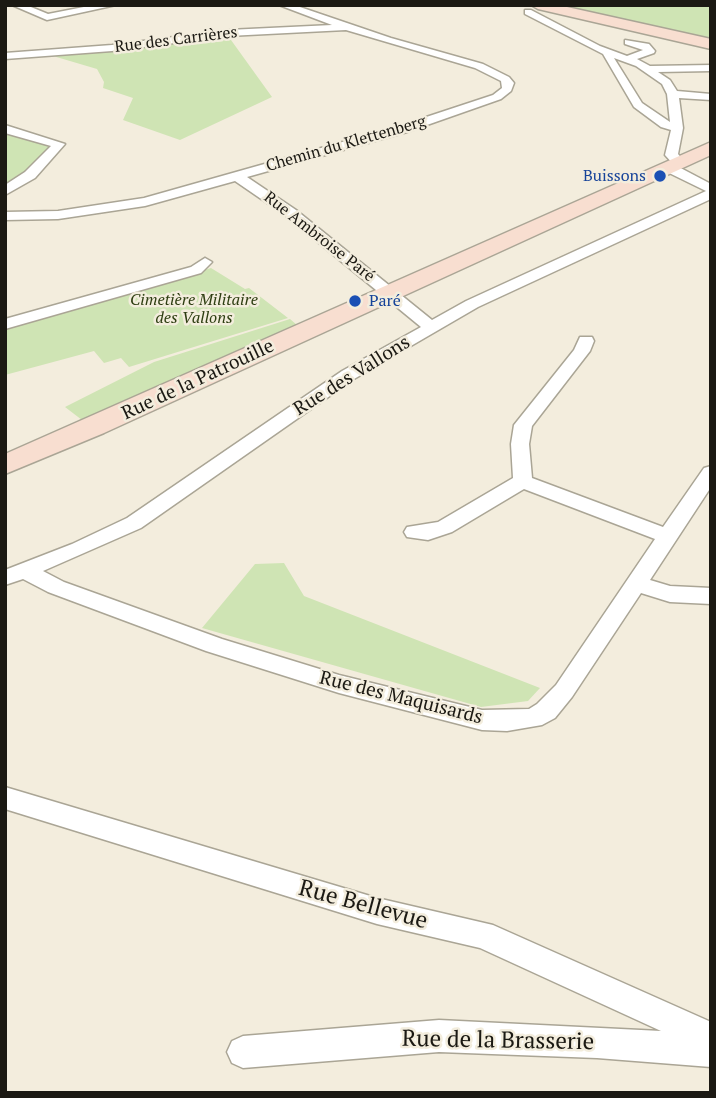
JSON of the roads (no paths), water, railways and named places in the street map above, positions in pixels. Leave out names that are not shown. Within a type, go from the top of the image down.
[{"type":"street","points":[[17,5],[47,17],[111,5]]},
{"type":"street","points":[[284,5],[346,27]]},
{"type":"street","points":[[711,44],[540,6],[528,12],[610,54],[650,69],[666,82],[673,94],[677,128],[671,155],[674,164],[711,192]]},
{"type":"street","name":"Rue des Carrières","points":[[5,56],[228,33],[346,27]]},
{"type":"street","name":"Chemin du Klettenberg","points":[[5,216],[58,215],[119,208],[430,120],[497,96],[507,89],[508,83],[505,79],[479,66],[346,27]]},
{"type":"street","points":[[628,60],[650,51],[645,46],[629,42]]},
{"type":"street","points":[[610,54],[607,56],[638,105],[665,124],[677,128]]},
{"type":"street","points":[[650,69],[711,68]]},
{"type":"street","points":[[673,94],[711,97]]},
{"type":"street","points":[[5,130],[59,144],[30,175],[5,191]]},
{"type":"street","name":"Rue de la Patrouille","points":[[5,465],[94,428],[711,148]]},
{"type":"street","name":"Rue Ambroise Paré","points":[[237,176],[291,213],[431,327]]},
{"type":"street","name":"Rue des Vallons","points":[[15,574],[134,523],[348,375],[472,304],[711,192]]},
{"type":"street","points":[[5,324],[196,270],[205,262]]},
{"type":"street","points":[[523,481],[520,444],[523,425],[582,351],[586,341]]},
{"type":"street","name":"Rue des Maquisards","points":[[15,574],[214,645],[339,684],[482,720],[534,718],[546,711],[564,691],[711,472]]},
{"type":"street","points":[[414,532],[428,533],[445,527],[523,481]]},
{"type":"street","points":[[523,481],[666,537]]},
{"type":"street","points":[[637,584],[670,594],[711,596]]},
{"type":"street","name":"Rue Bellevue","points":[[5,798],[377,911],[483,935],[711,1038]]},
{"type":"street","name":"Rue de la Brasserie","points":[[243,1052],[439,1036],[597,1042],[711,1051]]},
{"type":"place","name":"Buissons","points":[[660,176]]},
{"type":"place","name":"Paré","points":[[355,301]]},
{"type":"park label","name":"Cimetière Militaire des Vallons","points":[[194,309]]}]
